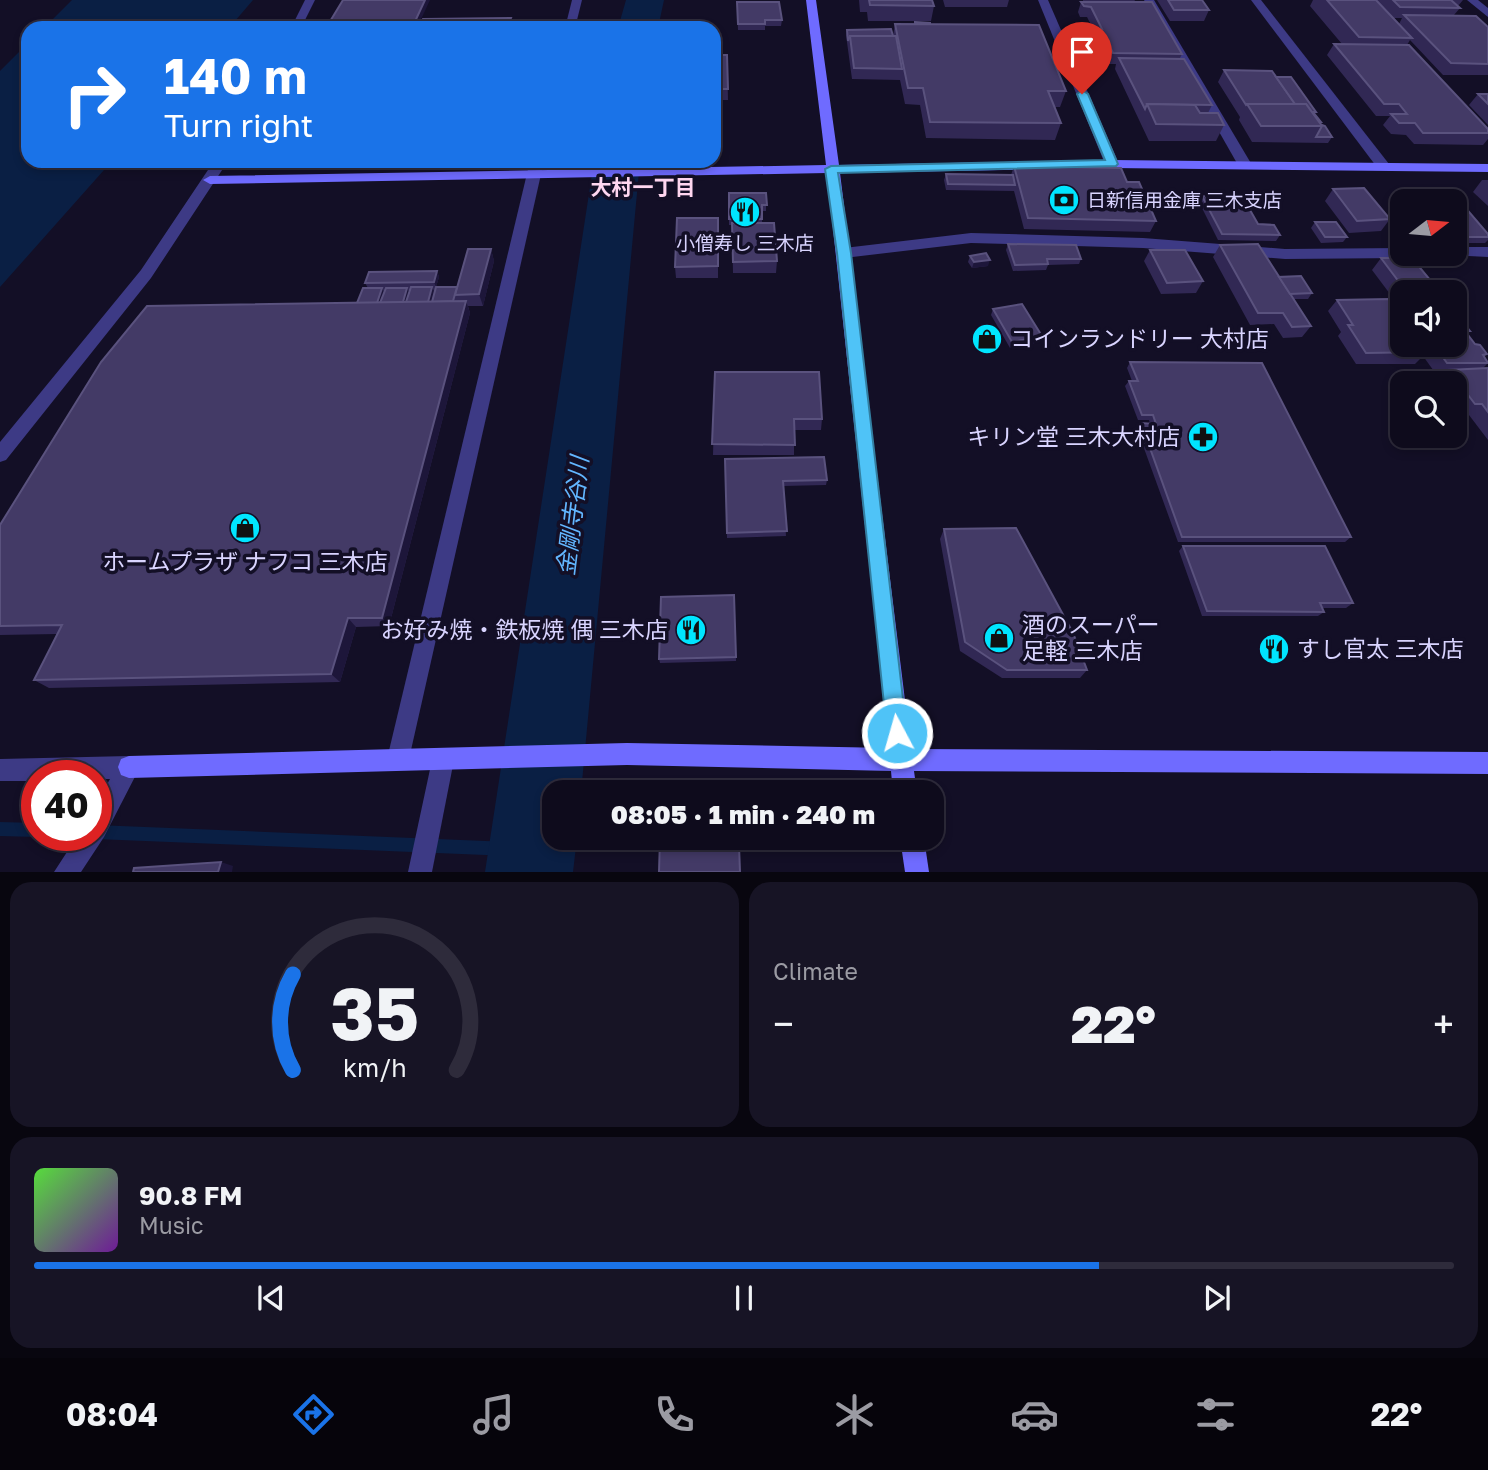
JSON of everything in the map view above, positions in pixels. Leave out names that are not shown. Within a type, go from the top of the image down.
[{"type":"street","points":[[300,21],[310,0]]},
{"type":"street","points":[[572,21],[577,0]]},
{"type":"street","points":[[811,0],[844,253],[903,780]]},
{"type":"street","points":[[1043,0],[1112,164]]},
{"type":"street","points":[[1149,0],[1245,165]]},
{"type":"street","points":[[1256,0],[1384,167]]},
{"type":"street","points":[[1472,0],[1488,14]]},
{"type":"street","points":[[683,168],[831,169],[1112,164],[1488,168]]},
{"type":"street","points":[[0,455],[146,274],[217,168]]},
{"type":"street","points":[[210,180],[510,168]]},
{"type":"street","points":[[398,759],[535,168]]},
{"type":"street","points":[[844,253],[971,238],[1143,243],[1284,254],[1390,253]]},
{"type":"street","points":[[1467,252],[1488,252]]},
{"type":"street","points":[[0,771],[627,754],[900,760],[1488,763]]},
{"type":"street","points":[[420,872],[443,760]]},
{"type":"street","points":[[112,799],[129,767]]},
{"type":"street","points":[[914,850],[917,872]]},
{"type":"street","points":[[66,872],[81,851]]},
{"type":"water","points":[[72,0],[253,0],[235,21],[51,21]]},
{"type":"water","points":[[21,50],[21,168],[106,168],[0,287],[0,71]]},
{"type":"building","points":[[343,0],[425,0],[415,21],[330,21]]},
{"type":"building","points":[[869,0],[932,0],[934,6],[870,5]]},
{"type":"building","points":[[1168,0],[1202,0],[1209,10],[1174,10]]},
{"type":"building","points":[[1327,0],[1376,0],[1412,38],[1359,37]]},
{"type":"building","points":[[1393,0],[1451,0],[1460,8],[1400,7]]},
{"type":"building","points":[[737,2],[779,2],[782,20],[765,20],[765,24],[738,24]]},
{"type":"building","points":[[1081,2],[1152,2],[1182,54],[1113,53],[1104,34],[1097,34],[1094,29],[1102,29],[1091,7],[1084,6]]},
{"type":"building","points":[[1404,15],[1476,16],[1488,27],[1488,64],[1451,63]]},
{"type":"building","points":[[511,18],[510,21],[422,21]]},
{"type":"building","points":[[895,24],[1039,25],[1066,91],[1048,91],[1061,123],[930,122],[923,88],[908,88]]},
{"type":"building","points":[[891,29],[893,36],[850,36],[848,41],[847,30]]},
{"type":"building","points":[[850,36],[896,36],[902,69],[854,68]]},
{"type":"building","points":[[1334,44],[1409,45],[1488,129],[1488,133],[1423,133],[1415,123],[1399,123],[1391,114],[1407,114],[1399,104],[1384,104]]},
{"type":"building","points":[[721,55],[727,55],[728,89],[721,89]]},
{"type":"building","points":[[1119,58],[1184,59],[1212,105],[1147,104],[1145,109]]},
{"type":"building","points":[[1224,70],[1272,71],[1295,104],[1246,105]]},
{"type":"building","points":[[1276,77],[1291,77],[1321,122],[1306,104],[1295,104]]},
{"type":"building","points":[[1478,94],[1488,94],[1488,104]]},
{"type":"building","points":[[1147,104],[1195,105],[1200,113],[1218,113],[1224,125],[1156,124]]},
{"type":"building","points":[[1247,104],[1306,104],[1322,126],[1261,126]]},
{"type":"building","points":[[1322,125],[1325,126],[1332,137],[1316,137]]},
{"type":"building","points":[[1014,166],[1121,168],[1127,182],[1139,182],[1156,221],[1028,218]]},
{"type":"building","points":[[946,174],[1013,175],[1015,185],[948,184]]},
{"type":"building","points":[[1364,188],[1390,219],[1357,221],[1333,189]]},
{"type":"building","points":[[729,193],[766,193],[767,205],[762,205],[762,219],[729,219]]},
{"type":"building","points":[[1202,196],[1242,196],[1258,224],[1274,225],[1280,235],[1222,234]]},
{"type":"building","points":[[1467,210],[1488,234],[1488,237],[1467,237]]},
{"type":"building","points":[[677,218],[718,218],[718,266],[675,267]]},
{"type":"building","points":[[1315,222],[1336,222],[1347,237],[1325,237]]},
{"type":"building","points":[[732,223],[774,223],[777,261],[733,262]]},
{"type":"building","points":[[1008,244],[1076,245],[1081,259],[1047,259],[1048,264],[1015,265]]},
{"type":"building","points":[[1258,244],[1311,326],[1292,327],[1283,313],[1258,313],[1220,245]]},
{"type":"building","points":[[468,249],[491,249],[479,294],[455,295]]},
{"type":"building","points":[[1150,250],[1185,250],[1203,281],[1167,283]]},
{"type":"building","points":[[986,253],[990,260],[974,262],[970,256]]},
{"type":"building","points":[[1381,258],[1390,258],[1390,266],[1419,266],[1430,280],[1398,280]]},
{"type":"building","points":[[437,271],[434,282],[365,283],[369,272]]},
{"type":"building","points":[[1301,276],[1312,293],[1290,294],[1279,277]]},
{"type":"building","points":[[411,287],[432,287],[428,302],[406,302]]},
{"type":"building","points":[[436,287],[457,287],[453,301],[432,302]]},
{"type":"building","points":[[363,288],[382,288],[377,303],[357,303]]},
{"type":"building","points":[[386,288],[407,288],[403,302],[380,303]]},
{"type":"building","points":[[1389,299],[1390,353],[1366,353],[1348,325],[1353,325],[1337,300]]},
{"type":"building","points":[[466,301],[382,618],[348,618],[331,674],[34,680],[62,625],[0,626],[0,525],[101,362],[147,306]]},
{"type":"building","points":[[1022,304],[1042,336],[1012,342],[993,309]]},
{"type":"building","points":[[1467,334],[1487,354],[1483,355],[1488,363],[1447,363],[1443,357],[1467,357]]},
{"type":"building","points":[[1130,362],[1262,363],[1351,537],[1182,537],[1141,423],[1156,424],[1153,415],[1142,415],[1129,381],[1138,381]]},
{"type":"building","points":[[1488,368],[1488,412],[1482,404],[1475,404],[1467,394],[1467,371],[1449,370]]},
{"type":"building","points":[[715,372],[819,372],[822,419],[794,419],[795,445],[712,444]]},
{"type":"building","points":[[824,457],[827,480],[783,481],[787,531],[727,533],[725,459]]},
{"type":"building","points":[[1016,528],[1073,633],[1087,670],[1007,670],[965,642],[944,529]]},
{"type":"building","points":[[1183,546],[1325,546],[1353,603],[1320,603],[1324,612],[1207,611]]},
{"type":"building","points":[[734,595],[736,657],[659,659],[661,597]]},
{"type":"building","points":[[660,850],[739,850],[740,872],[659,872]]},
{"type":"building","points":[[221,862],[218,872],[133,872],[134,868]]},
{"type":"waterway","name":"金剛寺谷川","points":[[640,21],[645,0]]},
{"type":"waterway","name":"金剛寺谷川","points":[[529,872],[616,168]]},
{"type":"waterway","points":[[0,829],[21,830]]},
{"type":"waterway","points":[[112,833],[533,850]]},
{"type":"place","name":"日新信用金庫 三木支店","points":[[1064,200]]},
{"type":"place","name":"小僧寿し 三木店","points":[[745,212]]},
{"type":"place","name":"コインランドリー 大村店","points":[[987,339]]},
{"type":"place","name":"キリン堂 三木大村店","points":[[1203,437]]},
{"type":"place","name":"ホームプラザ ナフコ 三木店","points":[[245,528]]},
{"type":"place","name":"お好み焼・鉄板焼 偶 三木店","points":[[691,630]]},
{"type":"place","name":"酒のスーパー 足軽 三木店","points":[[999,638]]},
{"type":"place","name":"すし官太 三木店","points":[[1274,649]]},
{"type":"district","name":"大村一丁目","points":[[643,188]]},
{"type":"route","points":[[897,733],[844,253],[831,169],[1112,164],[1082,94]]}]
